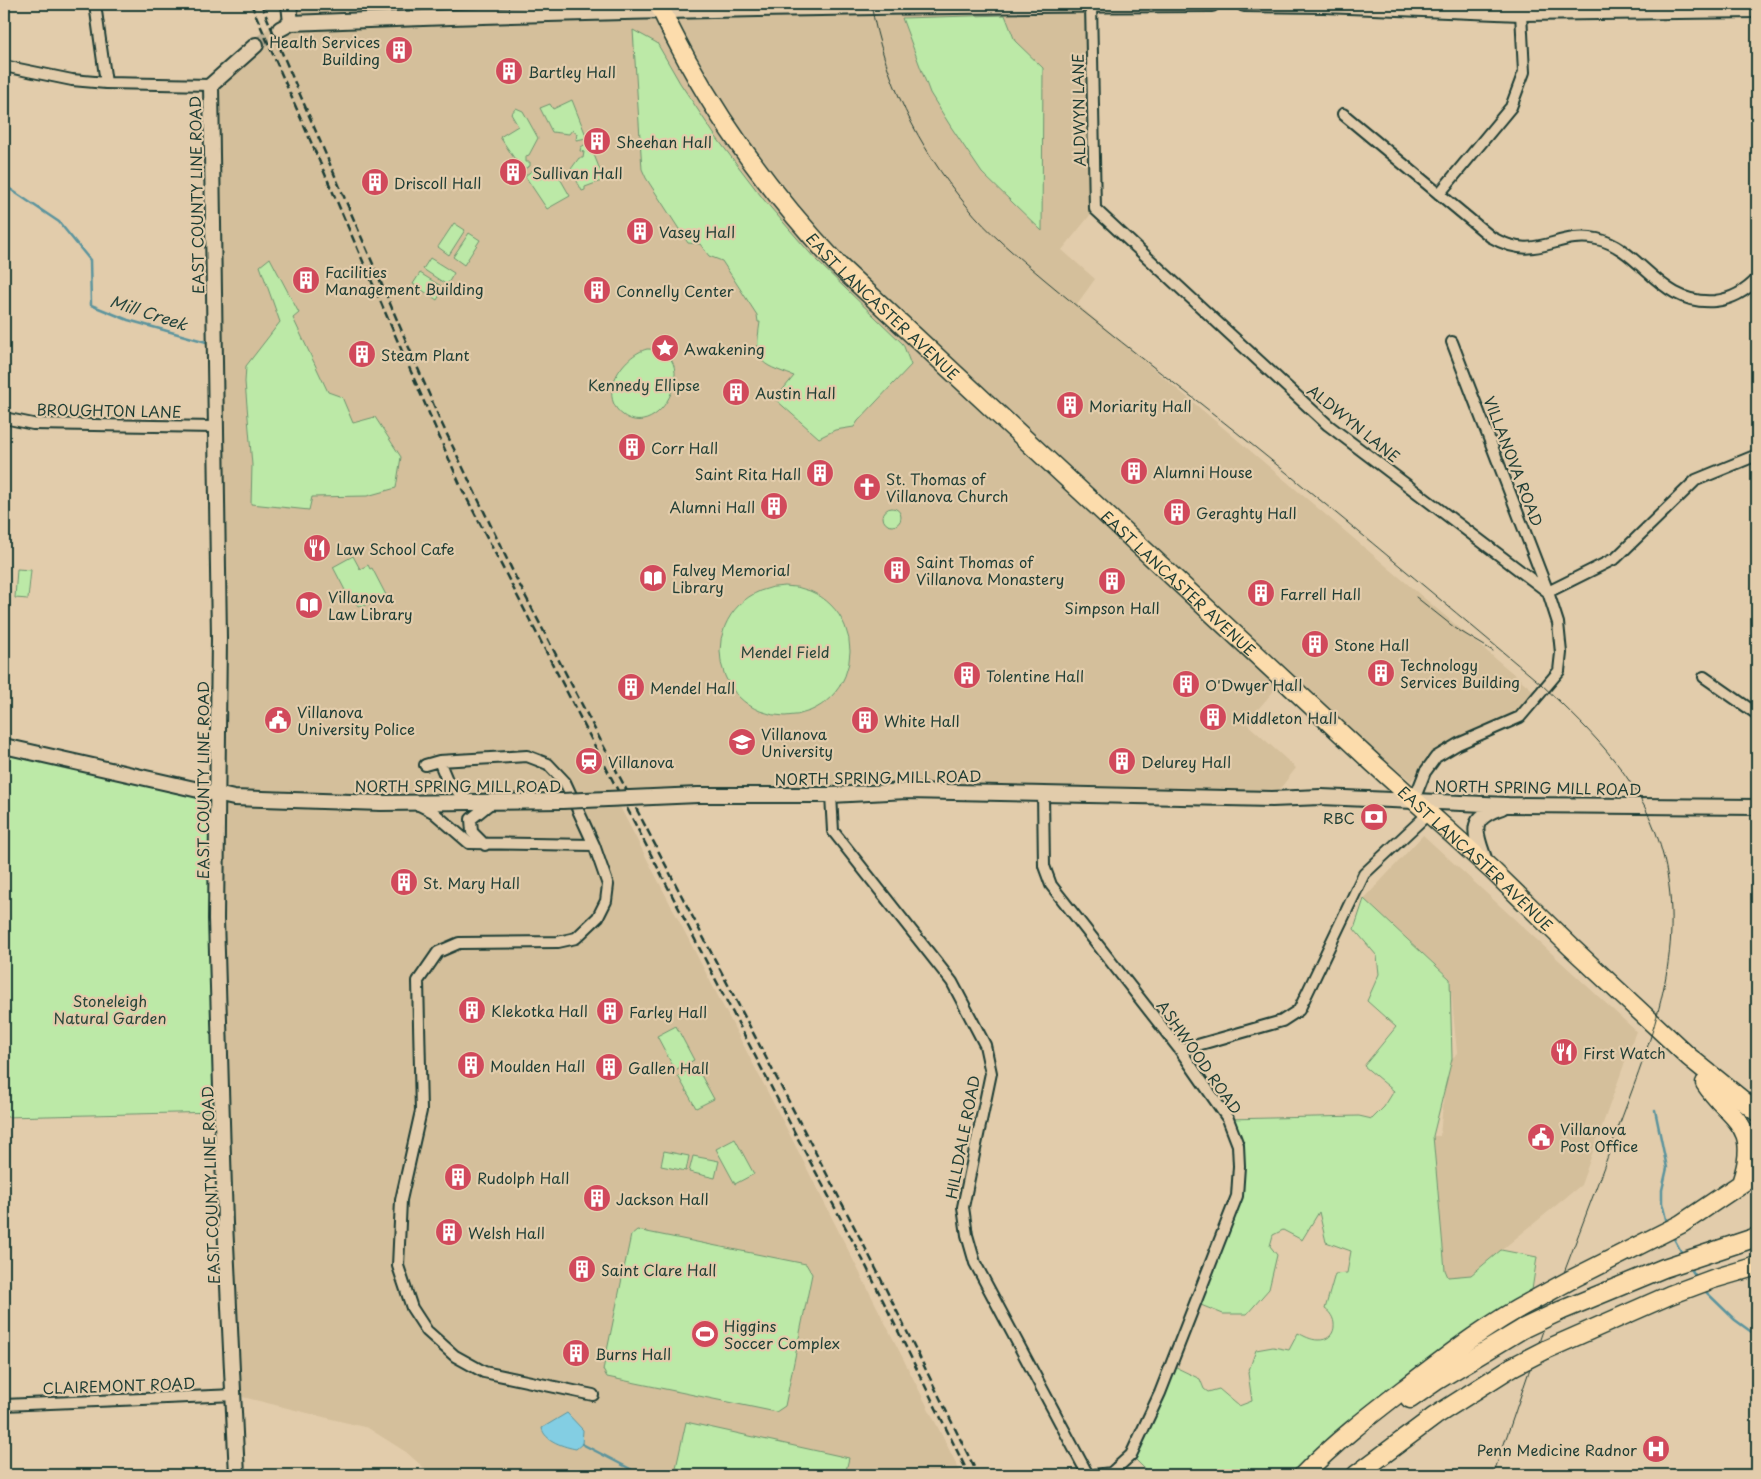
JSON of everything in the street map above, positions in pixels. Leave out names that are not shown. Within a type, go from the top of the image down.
[{"type":"highway","name":"EAST LANCASTER AVENUE","points":[[660,8],[704,90],[748,159],[800,223],[838,265],[1414,800],[1486,864],[1570,947],[1689,1057],[1757,1112]]},
{"type":"highway","points":[[1689,1057],[1708,1088],[1748,1122],[1754,1132],[1754,1161],[1737,1186]]},
{"type":"highway","points":[[1303,1475],[1351,1431],[1488,1325],[1572,1279],[1681,1224],[1757,1173]]},
{"type":"highway","points":[[1308,1475],[1436,1381],[1524,1328],[1664,1268],[1757,1237]]},
{"type":"highway","points":[[1356,1475],[1435,1416],[1512,1367],[1545,1350],[1670,1295],[1757,1266]]},
{"type":"highway","points":[[1709,1281],[1757,1276]]},
{"type":"street","points":[[95,4],[106,83]]},
{"type":"street","points":[[289,4],[286,26],[660,8],[1212,4]]},
{"type":"street","name":"ALDWYN LANE","points":[[1091,4],[1095,209],[1328,425],[1548,592]]},
{"type":"street","points":[[1244,4],[1324,4],[1521,13],[1757,10]]},
{"type":"street","points":[[1439,194],[1511,107],[1524,72],[1521,13]]},
{"type":"street","points":[[4,66],[72,80],[106,83],[211,84],[256,45]]},
{"type":"street","name":"EAST COUNTY LINE ROAD","points":[[211,84],[219,638],[216,919],[237,1475]]},
{"type":"street","points":[[1343,114],[1500,242],[1527,249],[1579,238],[1597,239],[1619,249],[1668,289],[1691,300],[1712,301],[1733,296],[1757,279]]},
{"type":"street","name":"VILLANOVA ROAD","points":[[1452,342],[1548,592]]},
{"type":"street","name":"BROUGHTON LANE","points":[[4,418],[32,424],[215,427]]},
{"type":"street","points":[[1414,800],[1425,772],[1436,757],[1449,749],[1520,717],[1559,671],[1561,653],[1558,623],[1548,592],[1616,558],[1696,480],[1757,455]]},
{"type":"street","points":[[1704,678],[1757,714]]},
{"type":"street","name":"NORTH SPRING MILL ROAD","points":[[4,746],[218,796],[264,800],[409,803],[492,802],[698,795],[830,795],[907,791],[1414,800],[1508,805],[1757,807]]},
{"type":"street","points":[[425,765],[439,761],[527,756],[548,764],[566,782],[594,846],[608,885],[606,901],[598,918],[576,938],[558,942],[459,943],[438,952],[418,981],[421,1111],[401,1200],[398,1266],[412,1308],[427,1331],[455,1356],[484,1372],[593,1395]]},
{"type":"street","points":[[439,761],[447,780],[468,802]]},
{"type":"street","name":"ASHWOOD ROAD","points":[[1043,793],[1044,866],[1051,885],[1180,1050],[1228,1119],[1238,1145],[1237,1196],[1160,1393],[1130,1455],[1110,1473],[1094,1475]]},
{"type":"street","name":"HILLDALE ROAD","points":[[830,795],[833,831],[952,982],[986,1045],[991,1073],[963,1207],[967,1235],[975,1262],[1088,1475]]},
{"type":"street","points":[[485,845],[472,832],[471,819],[492,802]]},
{"type":"street","points":[[409,803],[421,805],[433,812],[469,843],[485,845],[594,846]]},
{"type":"street","points":[[1486,864],[1477,836],[1477,826],[1483,814],[1508,805]]},
{"type":"street","points":[[1180,1050],[1282,1021],[1299,1010],[1364,874],[1429,813]]},
{"type":"street","name":"CLAIREMONT ROAD","points":[[4,1405],[235,1396]]},
{"type":"shaded area","name":"Villanova University","points":[[280,4],[1091,4],[1095,209],[1062,250],[1095,279],[1077,304],[1536,693],[1511,717],[1441,748],[1411,781],[1284,679],[1246,723],[1296,768],[1272,799],[1097,796],[741,798],[620,807],[792,1139],[962,1475],[432,1475],[406,1452],[368,1428],[235,1395],[216,919],[211,85],[281,16]]},
{"type":"shaded area","points":[[1423,835],[1636,1031],[1581,1185],[1471,1275],[1448,1278],[1445,1270],[1433,1136],[1440,1136],[1445,1082],[1452,1059],[1457,1053],[1450,979],[1364,899]]},
{"type":"green space","points":[[1005,15],[1015,41],[1043,68],[1042,231],[982,173],[951,127],[930,93],[902,18]]},
{"type":"green space","points":[[633,30],[657,43],[680,83],[716,137],[764,200],[816,260],[903,344],[911,365],[854,427],[835,430],[819,438],[775,399],[794,376],[773,368],[761,359],[758,346],[760,322],[758,322],[757,315],[722,261],[709,256],[700,244],[688,243],[646,178],[642,169]]},
{"type":"green space","points":[[572,100],[587,138],[576,140],[577,134],[572,130],[569,134],[552,132],[540,108],[550,104],[553,109]]},
{"type":"green space","points":[[516,108],[523,111],[538,138],[529,155],[526,156],[526,162],[530,162],[530,166],[522,170],[500,137],[518,126],[511,114]]},
{"type":"green space","points":[[589,142],[604,180],[585,187],[585,190],[582,191],[571,169],[579,158],[583,158],[584,152],[580,151],[581,147]]},
{"type":"green space","points":[[534,169],[537,173],[535,176],[541,179],[543,176],[558,175],[570,196],[547,209],[525,176]]},
{"type":"green space","points":[[454,223],[465,230],[449,255],[438,247]]},
{"type":"green space","points":[[469,233],[480,240],[464,265],[453,257]]},
{"type":"green space","points":[[270,258],[299,313],[293,318],[328,392],[342,397],[353,423],[375,417],[401,457],[396,488],[367,496],[312,497],[309,510],[251,504],[252,465],[245,382],[246,366],[280,322],[260,266]]},
{"type":"green space","points":[[430,258],[454,273],[447,285],[423,269]]},
{"type":"green space","points":[[420,273],[444,288],[437,300],[413,284]]},
{"type":"green space","name":"Kennedy Ellipse","points":[[647,349],[664,353],[673,363],[675,377],[671,392],[663,407],[652,417],[638,420],[623,415],[615,407],[612,387],[622,367],[629,359]]},
{"type":"green space","points":[[888,508],[896,508],[901,513],[899,524],[888,526],[883,521],[883,513]]},
{"type":"green space","points":[[353,556],[360,569],[368,565],[370,569],[372,568],[386,595],[362,607],[361,605],[358,606],[350,592],[347,594],[333,567]]},
{"type":"green space","points":[[17,569],[31,570],[28,599],[15,598]]},
{"type":"green space","name":"Mendel Field","points":[[785,586],[798,587],[810,591],[831,605],[845,626],[849,638],[849,664],[845,676],[831,697],[810,711],[798,715],[785,716],[772,715],[760,711],[739,697],[725,676],[721,664],[720,651],[721,638],[725,626],[739,605],[760,591],[772,587]]},
{"type":"green space","name":"Stoneleigh Natural Garden","points":[[4,753],[210,801],[218,1112],[4,1117]]},
{"type":"green space","points":[[1364,899],[1450,979],[1452,1059],[1433,1136],[1445,1270],[1448,1277],[1471,1275],[1501,1250],[1537,1257],[1532,1290],[1291,1475],[1151,1475],[1131,1455],[1171,1365],[1200,1379],[1204,1389],[1208,1392],[1219,1389],[1239,1406],[1252,1401],[1248,1373],[1256,1350],[1273,1347],[1289,1350],[1298,1333],[1310,1339],[1318,1340],[1329,1337],[1334,1328],[1332,1318],[1325,1309],[1335,1274],[1347,1273],[1351,1251],[1326,1242],[1319,1212],[1302,1240],[1283,1230],[1273,1235],[1270,1246],[1277,1255],[1269,1289],[1247,1314],[1223,1314],[1196,1303],[1237,1196],[1239,1166],[1228,1119],[1359,1116],[1372,1119],[1384,1107],[1394,1091],[1364,1066],[1396,1027],[1367,1001],[1379,974],[1377,956],[1354,929]]},
{"type":"green space","points":[[676,1026],[694,1060],[675,1070],[657,1036]]},
{"type":"green space","points":[[696,1066],[714,1099],[696,1108],[678,1076]]},
{"type":"green space","points":[[735,1139],[754,1174],[735,1184],[716,1149]]},
{"type":"green space","points":[[664,1151],[689,1156],[686,1171],[661,1166]]},
{"type":"green space","points":[[693,1156],[719,1161],[715,1178],[689,1172]]},
{"type":"green space","name":"Higgins Soccer Complex","points":[[637,1230],[806,1264],[812,1274],[785,1406],[776,1412],[607,1377],[603,1370],[631,1235]]},
{"type":"green space","points":[[686,1422],[849,1458],[845,1475],[709,1475],[676,1468]]},
{"type":"water","points":[[567,1413],[583,1430],[582,1444],[576,1449],[551,1440],[542,1428]]},
{"type":"waterway","name":"Mill Creek","points":[[4,185],[59,222],[90,260],[91,305],[128,320],[210,343]]},
{"type":"waterway","points":[[1655,1110],[1667,1168],[1662,1190],[1662,1203],[1667,1223]]},
{"type":"waterway","points":[[1672,1235],[1683,1255]]},
{"type":"waterway","points":[[1689,1266],[1697,1278]]},
{"type":"waterway","points":[[1703,1289],[1735,1320],[1757,1336]]},
{"type":"waterway","points":[[582,1444],[642,1475]]},
{"type":"tunnel","points":[[256,45],[280,29]]},
{"type":"tram line","points":[[871,4],[877,32],[894,85],[918,135],[949,183],[993,235],[1102,327],[1287,473],[1541,684],[1580,722],[1616,762],[1645,807],[1656,832],[1664,859],[1670,893],[1671,927],[1663,992],[1644,1056],[1555,1296],[1493,1475]]},
{"type":"tram line","points":[[1416,597],[1455,628],[1493,651]]},
{"type":"railway","points":[[251,4],[462,489],[797,1137],[864,1262],[969,1475]]},
{"type":"railway","points":[[261,4],[441,422],[516,578],[871,1259],[978,1475]]},
{"type":"place","name":"Health Services Building","points":[[399,50]]},
{"type":"place","name":"Bartley Hall","points":[[509,71]]},
{"type":"place","name":"Sheehan Hall","points":[[597,141]]},
{"type":"place","name":"Sullivan Hall","points":[[513,172]]},
{"type":"place","name":"Driscoll Hall","points":[[375,182]]},
{"type":"place","name":"Vasey Hall","points":[[640,231]]},
{"type":"place","name":"Facilities Management Building","points":[[306,280]]},
{"type":"place","name":"Connelly Center","points":[[597,290]]},
{"type":"place","name":"Awakening","points":[[665,348]]},
{"type":"place","name":"Steam Plant","points":[[362,354]]},
{"type":"place","name":"Austin Hall","points":[[736,392]]},
{"type":"place","name":"Moriarity Hall","points":[[1070,405]]},
{"type":"place","name":"Corr Hall","points":[[632,447]]},
{"type":"place","name":"Alumni House","points":[[1134,471]]},
{"type":"place","name":"Saint Rita Hall","points":[[820,473]]},
{"type":"place","name":"St. Thomas of Villanova Church","points":[[867,487]]},
{"type":"place","name":"Alumni Hall","points":[[774,506]]},
{"type":"place","name":"Geraghty Hall","points":[[1177,512]]},
{"type":"place","name":"Law School Cafe","points":[[317,548]]},
{"type":"place","name":"Saint Thomas of Villanova Monastery","points":[[897,570]]},
{"type":"place","name":"Falvey Memorial Library","points":[[653,578]]},
{"type":"place","name":"Simpson Hall","points":[[1112,581]]},
{"type":"place","name":"Farrell Hall","points":[[1261,593]]},
{"type":"place","name":"Villanova Law Library","points":[[309,605]]},
{"type":"place","name":"Stone Hall","points":[[1315,644]]},
{"type":"place","name":"Technology Services Building","points":[[1381,673]]},
{"type":"place","name":"Tolentine Hall","points":[[967,675]]},
{"type":"place","name":"O'Dwyer Hall","points":[[1186,684]]},
{"type":"place","name":"Mendel Hall","points":[[631,687]]},
{"type":"place","name":"Middleton Hall","points":[[1213,717]]},
{"type":"place","name":"Villanova University Police","points":[[278,720]]},
{"type":"place","name":"White Hall","points":[[865,720]]},
{"type":"place","name":"Villanova University","points":[[742,742]]},
{"type":"place","name":"Villanova","points":[[589,761]]},
{"type":"place","name":"Delurey Hall","points":[[1122,761]]},
{"type":"place","name":"RBC","points":[[1374,817]]},
{"type":"place","name":"St. Mary Hall","points":[[404,882]]},
{"type":"place","name":"Klekotka Hall","points":[[472,1010]]},
{"type":"place","name":"Farley Hall","points":[[610,1011]]},
{"type":"place","name":"First Watch","points":[[1564,1052]]},
{"type":"place","name":"Moulden Hall","points":[[471,1065]]},
{"type":"place","name":"Gallen Hall","points":[[609,1067]]},
{"type":"place","name":"Villanova Post Office","points":[[1541,1137]]},
{"type":"place","name":"Rudolph Hall","points":[[458,1177]]},
{"type":"place","name":"Jackson Hall","points":[[597,1198]]},
{"type":"place","name":"Welsh Hall","points":[[449,1232]]},
{"type":"place","name":"Saint Clare Hall","points":[[582,1269]]},
{"type":"place","name":"Higgins Soccer Complex","points":[[705,1334]]},
{"type":"place","name":"Burns Hall","points":[[576,1353]]},
{"type":"place","name":"Penn Medicine Radnor","points":[[1656,1449]]}]
